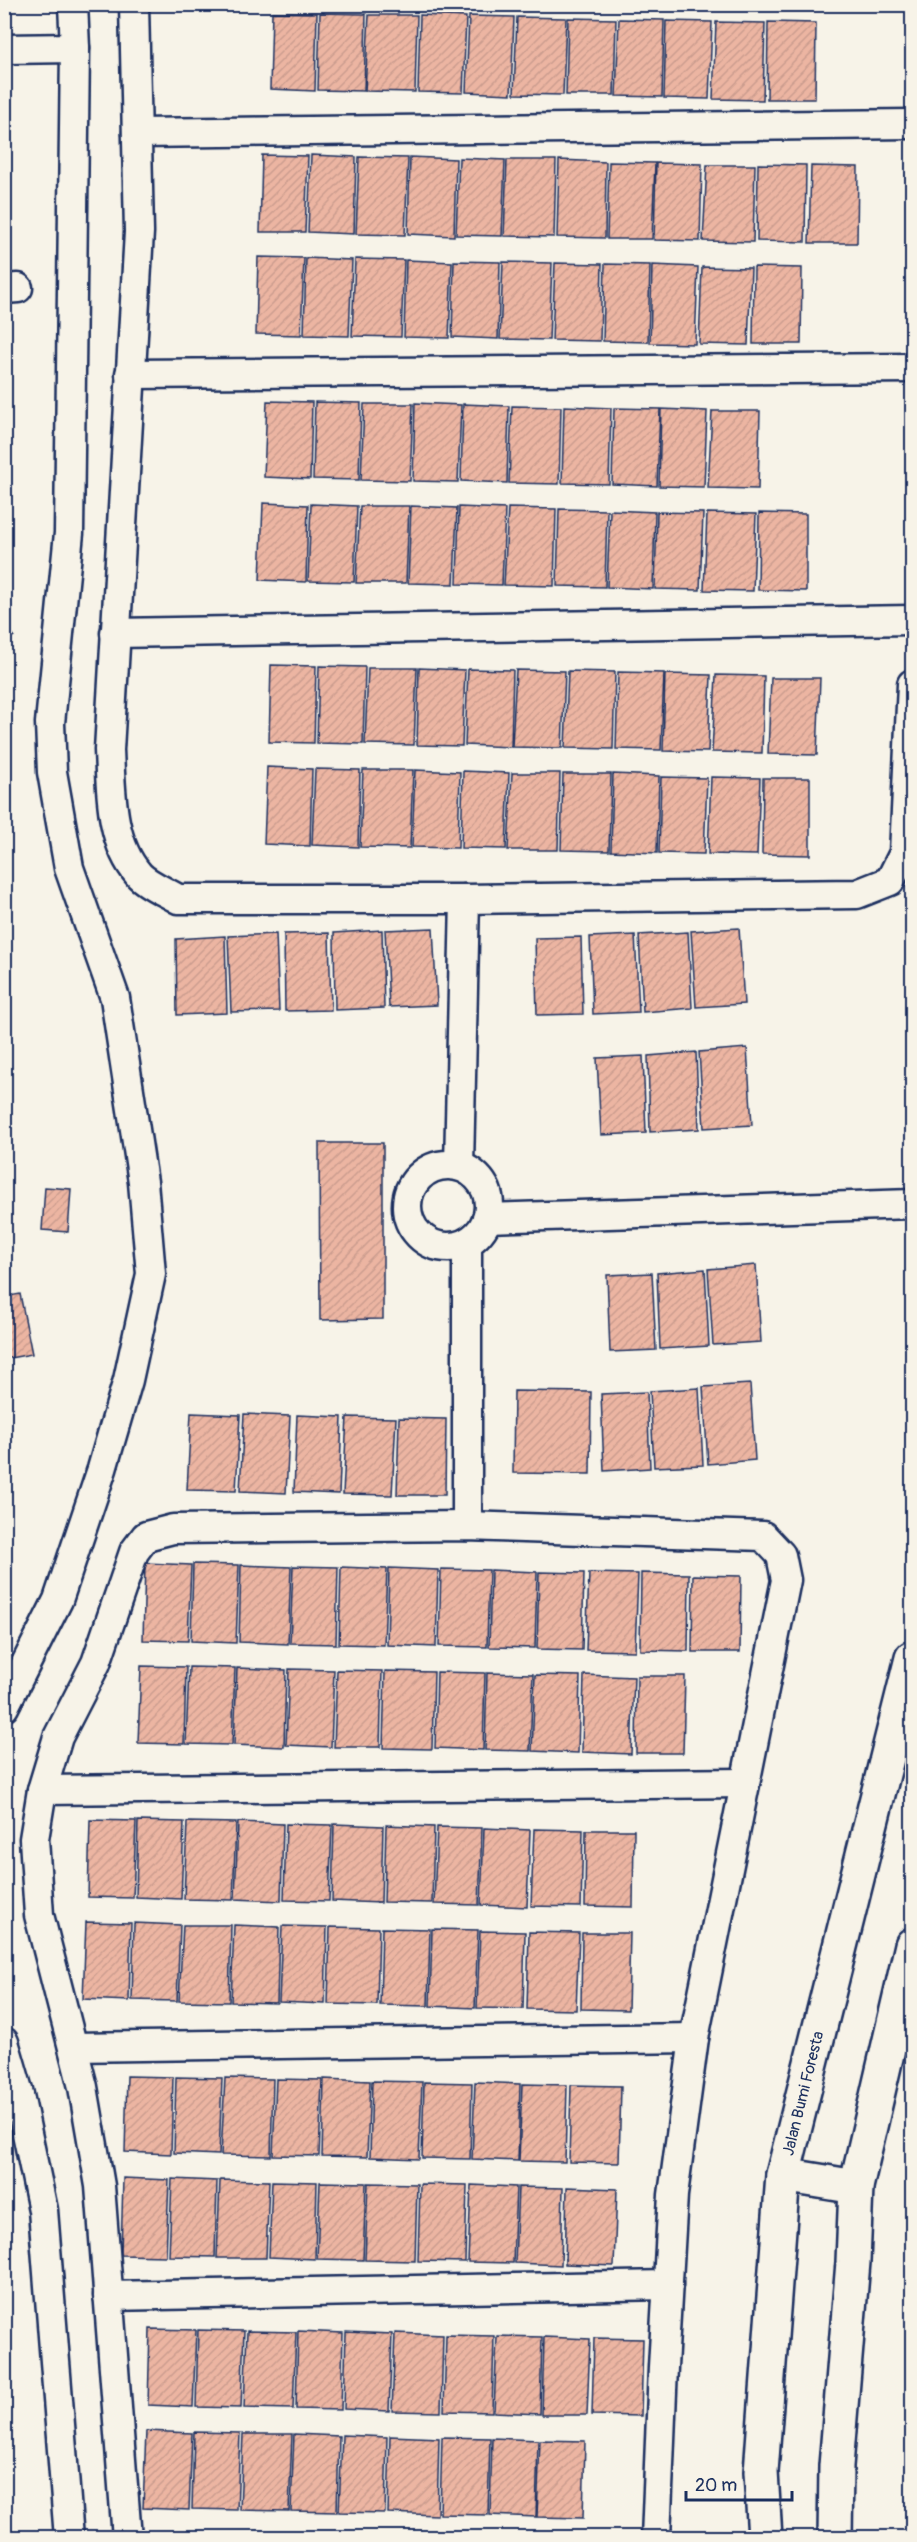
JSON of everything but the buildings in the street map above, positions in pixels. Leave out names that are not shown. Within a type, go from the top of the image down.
[{"type":"main road","name":"Jalan Bumi Foresta","points":[[765,2538],[761,2472],[783,2175],[912,1658]]},
{"type":"main road","points":[[835,2538],[836,2466],[853,2262],[856,2187],[912,1945]]},
{"type":"main road","points":[[783,2175],[856,2187]]},
{"type":"street","points":[[4,1707],[58,1600],[102,1469],[128,1380],[151,1274],[143,1182],[115,998],[69,868],[52,772],[50,723],[69,533],[75,48],[73,4]]},
{"type":"street","points":[[134,4],[139,232],[108,750],[112,801],[121,845],[140,876],[178,899],[465,899],[857,894],[890,881],[904,853],[912,684]]},
{"type":"street","points":[[4,49],[75,48]]},
{"type":"street","points":[[136,133],[912,124]]},
{"type":"street","points":[[130,374],[912,368]]},
{"type":"street","points":[[115,633],[912,620]]},
{"type":"street","points":[[459,1166],[465,899]]},
{"type":"street","points":[[441,1166],[459,1166],[474,1174],[484,1186],[489,1202],[487,1218],[483,1228],[467,1243],[450,1248],[433,1245],[417,1235],[408,1219],[407,1202],[412,1185],[425,1172],[441,1166]]},
{"type":"street","points":[[487,1218],[912,1204]]},
{"type":"street","points":[[467,1243],[467,1526]]},
{"type":"street","points":[[127,2538],[100,2186],[83,2087],[39,1915],[34,1839],[42,1790],[58,1737],[96,1663],[134,1552],[146,1536],[173,1529],[467,1526],[763,1536],[781,1555],[786,1580],[694,2038],[673,2195],[656,2538]]},
{"type":"street","points":[[42,1790],[745,1783]]},
{"type":"street","points":[[73,2047],[694,2038]]},
{"type":"street","points":[[4,2042],[18,2090],[43,2210],[69,2538]]},
{"type":"street","points":[[108,2296],[668,2285]]}]
